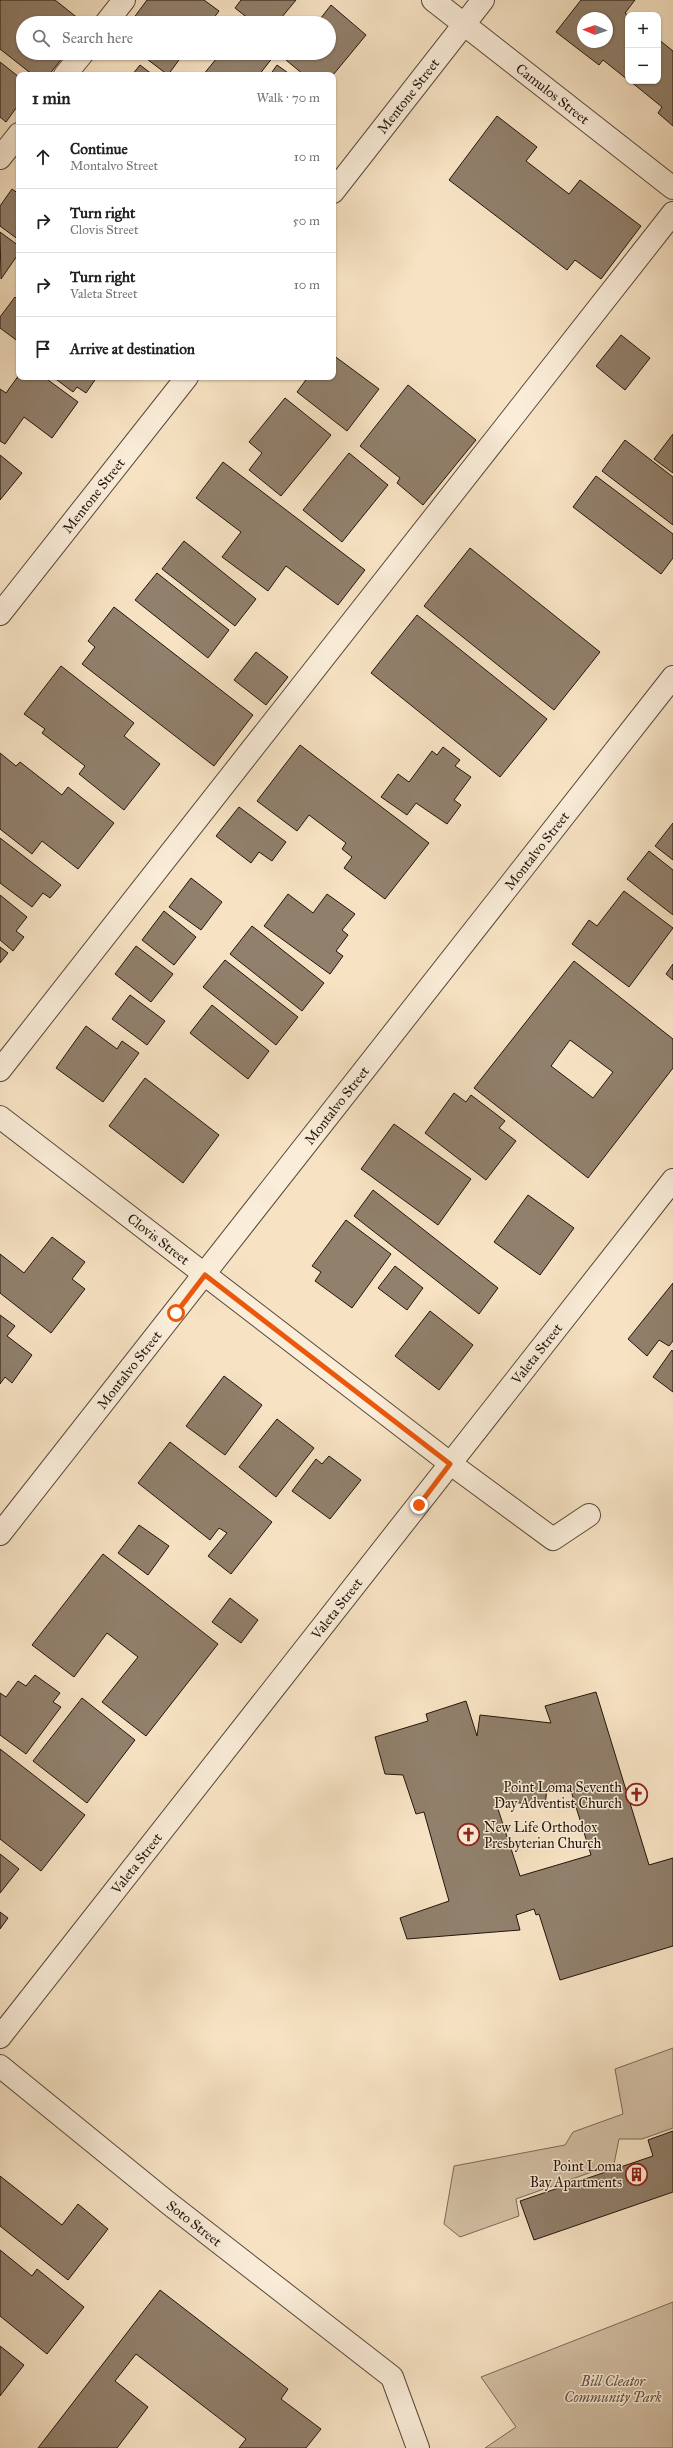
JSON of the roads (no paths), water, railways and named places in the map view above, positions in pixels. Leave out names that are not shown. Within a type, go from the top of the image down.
[{"type":"street","points":[[111,16],[124,0]]},
{"type":"street","name":"Camulos Street","points":[[433,0],[673,188]]},
{"type":"street","name":"Mentone Street","points":[[336,188],[483,0]]},
{"type":"street","points":[[67,72],[77,60]]},
{"type":"street","points":[[0,158],[16,138]]},
{"type":"street","points":[[0,1070],[673,213]]},
{"type":"street","name":"Mentone Street","points":[[0,614],[185,380]]},
{"type":"street","name":"Montalvo Street","points":[[0,1534],[205,1275],[673,677]]},
{"type":"street","name":"Clovis Street","points":[[0,1117],[450,1464],[553,1539],[589,1516]]},
{"type":"street","name":"Valeta Street","points":[[0,2037],[673,1180]]},
{"type":"street","name":"Soto Street","points":[[0,2066],[167,2202],[392,2377],[418,2448]]},
{"type":"place","name":"Point Loma Seventh Day Adventist Church","points":[[637,1795]]},
{"type":"place","name":"New Life Orthodox Presbyterian Church","points":[[468,1835]]},
{"type":"place","name":"Point Loma Bay Apartments","points":[[637,2174]]},
{"type":"park label","name":"Bill Cleator Community Park","points":[[613,2390]]}]
